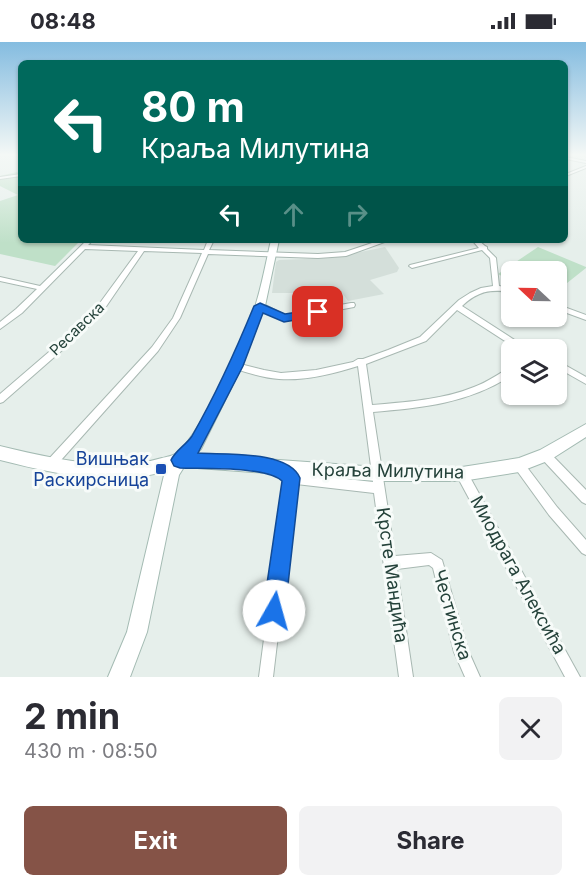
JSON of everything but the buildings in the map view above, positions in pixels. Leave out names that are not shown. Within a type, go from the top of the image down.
[{"type":"street","points":[[0,326],[19,311],[87,243]]},
{"type":"street","points":[[51,465],[73,437],[155,349],[176,318],[210,243]]},
{"type":"street","points":[[119,677],[137,632],[169,482],[180,460],[196,444],[236,366],[260,306],[274,243]]},
{"type":"street","points":[[84,247],[272,255],[339,255],[377,243]]},
{"type":"street","points":[[479,243],[494,262],[496,286]]},
{"type":"street","points":[[412,266],[485,248]]},
{"type":"street","name":"Ресавска","points":[[0,399],[81,329],[100,309],[142,250]]},
{"type":"street","points":[[0,279],[42,288]]},
{"type":"street","points":[[236,366],[266,374],[294,376],[317,373],[361,361],[423,339],[474,292],[496,286],[501,287]]},
{"type":"street","points":[[260,306],[284,318],[351,305]]},
{"type":"street","points":[[457,306],[509,339]]},
{"type":"street","points":[[567,310],[586,318]]},
{"type":"street","name":"Крсте Мандића","points":[[361,361],[392,563],[406,677]]},
{"type":"street","points":[[567,370],[586,381]]},
{"type":"street","points":[[369,409],[454,398],[482,390],[501,377]]},
{"type":"street","name":"Краља Милутина","points":[[180,460],[253,464],[286,473],[379,481],[462,474],[519,465],[545,455],[586,430]]},
{"type":"street","points":[[0,453],[51,465],[122,471],[154,469],[180,460]]},
{"type":"street","points":[[545,455],[586,498]]},
{"type":"street","points":[[519,465],[553,511],[586,549]]},
{"type":"street","points":[[266,677],[286,473]]},
{"type":"street","name":"Миодрага Алексића","points":[[462,474],[573,677]]},
{"type":"street","name":"Честинска","points":[[392,563],[431,559],[438,564],[461,652],[473,677]]},
{"type":"shaded area","points":[[385,247],[399,268],[397,272],[370,280],[384,294],[348,301],[340,290],[311,299],[310,293],[272,293],[276,262],[279,260],[331,258]]},
{"type":"green space","points":[[0,184],[18,184],[18,195],[0,186]]},
{"type":"green space","points":[[18,195],[18,243],[78,243],[55,266],[0,254],[0,201]]},
{"type":"green space","points":[[538,247],[586,268],[567,283],[567,261],[517,261]]},
{"type":"place","name":"Вишњак Раскирсница","points":[[161,469]]},
{"type":"route","points":[[274,611],[291,478],[281,469],[253,464],[180,460],[196,444],[236,366],[260,306],[284,318],[318,312]]}]
